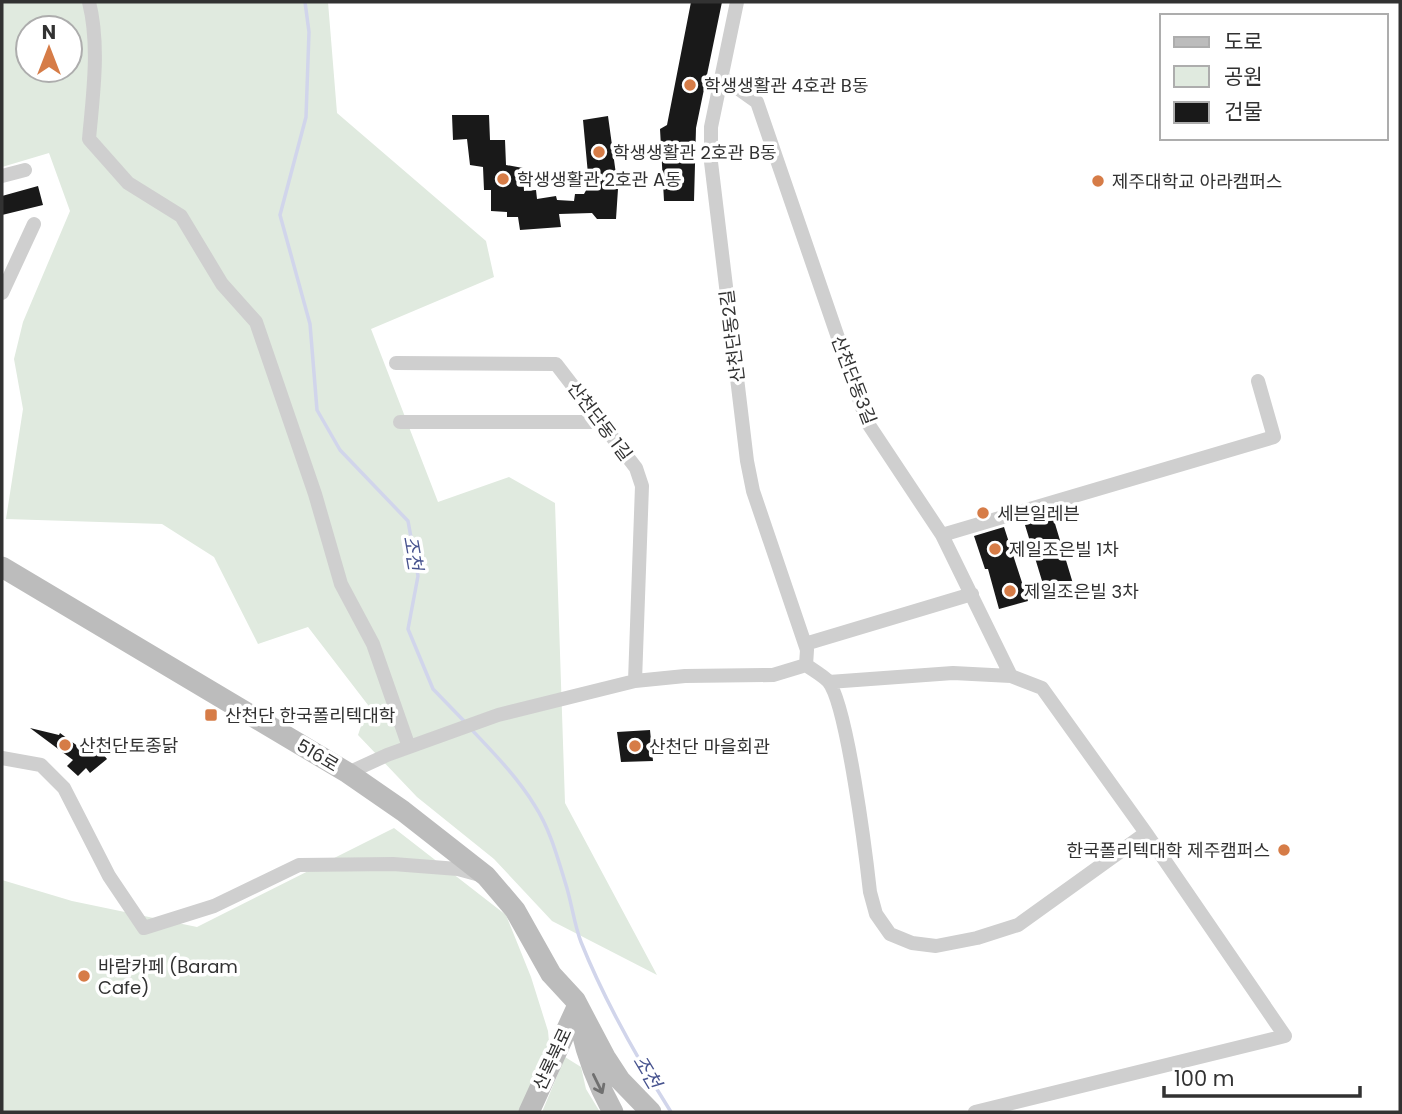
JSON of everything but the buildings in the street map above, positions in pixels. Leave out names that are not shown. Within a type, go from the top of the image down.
[{"type":"main road","name":"516로","points":[[2,567],[348,773],[413,819],[485,876],[515,910],[551,974],[575,1000],[587,1058],[613,1112]]},
{"type":"main road","name":"516로","points":[[577,1007],[620,1080],[650,1112]]},
{"type":"main road","name":"산록북로","points":[[529,1112],[577,1007]]},
{"type":"street","points":[[89,2],[94,23],[89,139],[128,183],[181,216],[222,284],[256,322],[315,494],[341,584],[373,644],[410,747]]},
{"type":"street","name":"산천단동2길","points":[[737,2],[711,127],[711,162],[747,461],[754,491],[805,643],[806,664]]},
{"type":"street","name":"산천단동3길","points":[[722,78],[757,102],[867,422],[942,535],[1012,676]]},
{"type":"street","points":[[2,176],[25,170]]},
{"type":"street","points":[[2,293],[34,223]]},
{"type":"street","name":"산천단동 1길","points":[[396,363],[556,364],[636,468],[642,486],[635,681]]},
{"type":"street","points":[[942,535],[1274,437],[1258,381]]},
{"type":"street","points":[[400,422],[600,422]]},
{"type":"street","points":[[805,643],[972,594]]},
{"type":"street","points":[[348,773],[498,715],[635,681],[685,676],[773,675],[806,664],[829,682],[839,708],[870,892],[876,914],[890,934],[912,943],[936,946],[978,939],[1018,925],[1146,833]]},
{"type":"street","points":[[829,682],[953,673],[1012,676],[1042,688],[1146,833],[1285,1036],[975,1112]]},
{"type":"street","points":[[2,758],[41,765],[64,788],[109,876],[144,928],[214,906],[299,865],[393,864],[458,869],[485,876]]},
{"type":"green space","points":[[2,2],[328,2],[337,113],[486,241],[494,277],[371,329],[438,502],[509,477],[555,503],[565,803],[657,975],[552,921],[494,859],[417,797],[358,735],[368,705],[308,627],[258,644],[214,557],[162,524],[6,519],[23,409],[14,359],[23,322],[70,211],[49,153],[2,167]]},
{"type":"green space","points":[[394,828],[506,915],[531,977],[549,1042],[520,1112],[2,1112],[2,880],[72,901],[197,927]]},
{"type":"green space","points":[[565,1057],[581,1067],[586,1089],[600,1112],[542,1112]]},
{"type":"waterway","name":"조천","points":[[305,2],[309,32],[306,117],[280,215],[310,324],[317,410],[340,450],[408,521],[418,576],[408,629],[433,689],[465,722]]},
{"type":"waterway","name":"조천","points":[[470,728],[513,775],[540,815],[557,855],[579,935],[590,964],[622,1029],[671,1112]]},
{"type":"place","name":"학생생활관 4호관 B동","points":[[690,85]]},
{"type":"place","name":"학생생활관 2호관 B동","points":[[599,152]]},
{"type":"place","name":"학생생활관 2호관 A동","points":[[503,179]]},
{"type":"place","name":"제주대학교 아라캠퍼스","points":[[1098,181]]},
{"type":"place","name":"세븐일레븐","points":[[983,513]]},
{"type":"place","name":"제일조은빌 1차","points":[[995,549]]},
{"type":"place","name":"제일조은빌 3차","points":[[1010,591]]},
{"type":"place","name":"산천단 한국폴리텍대학","points":[[211,715]]},
{"type":"place","name":"산천단토종닭","points":[[65,745]]},
{"type":"place","name":"산천단 마을회관","points":[[635,746]]},
{"type":"place","name":"한국폴리텍대학 제주캠퍼스","points":[[1284,850]]},
{"type":"place","name":"바람카페 (Baram Cafe)","points":[[84,976]]}]
